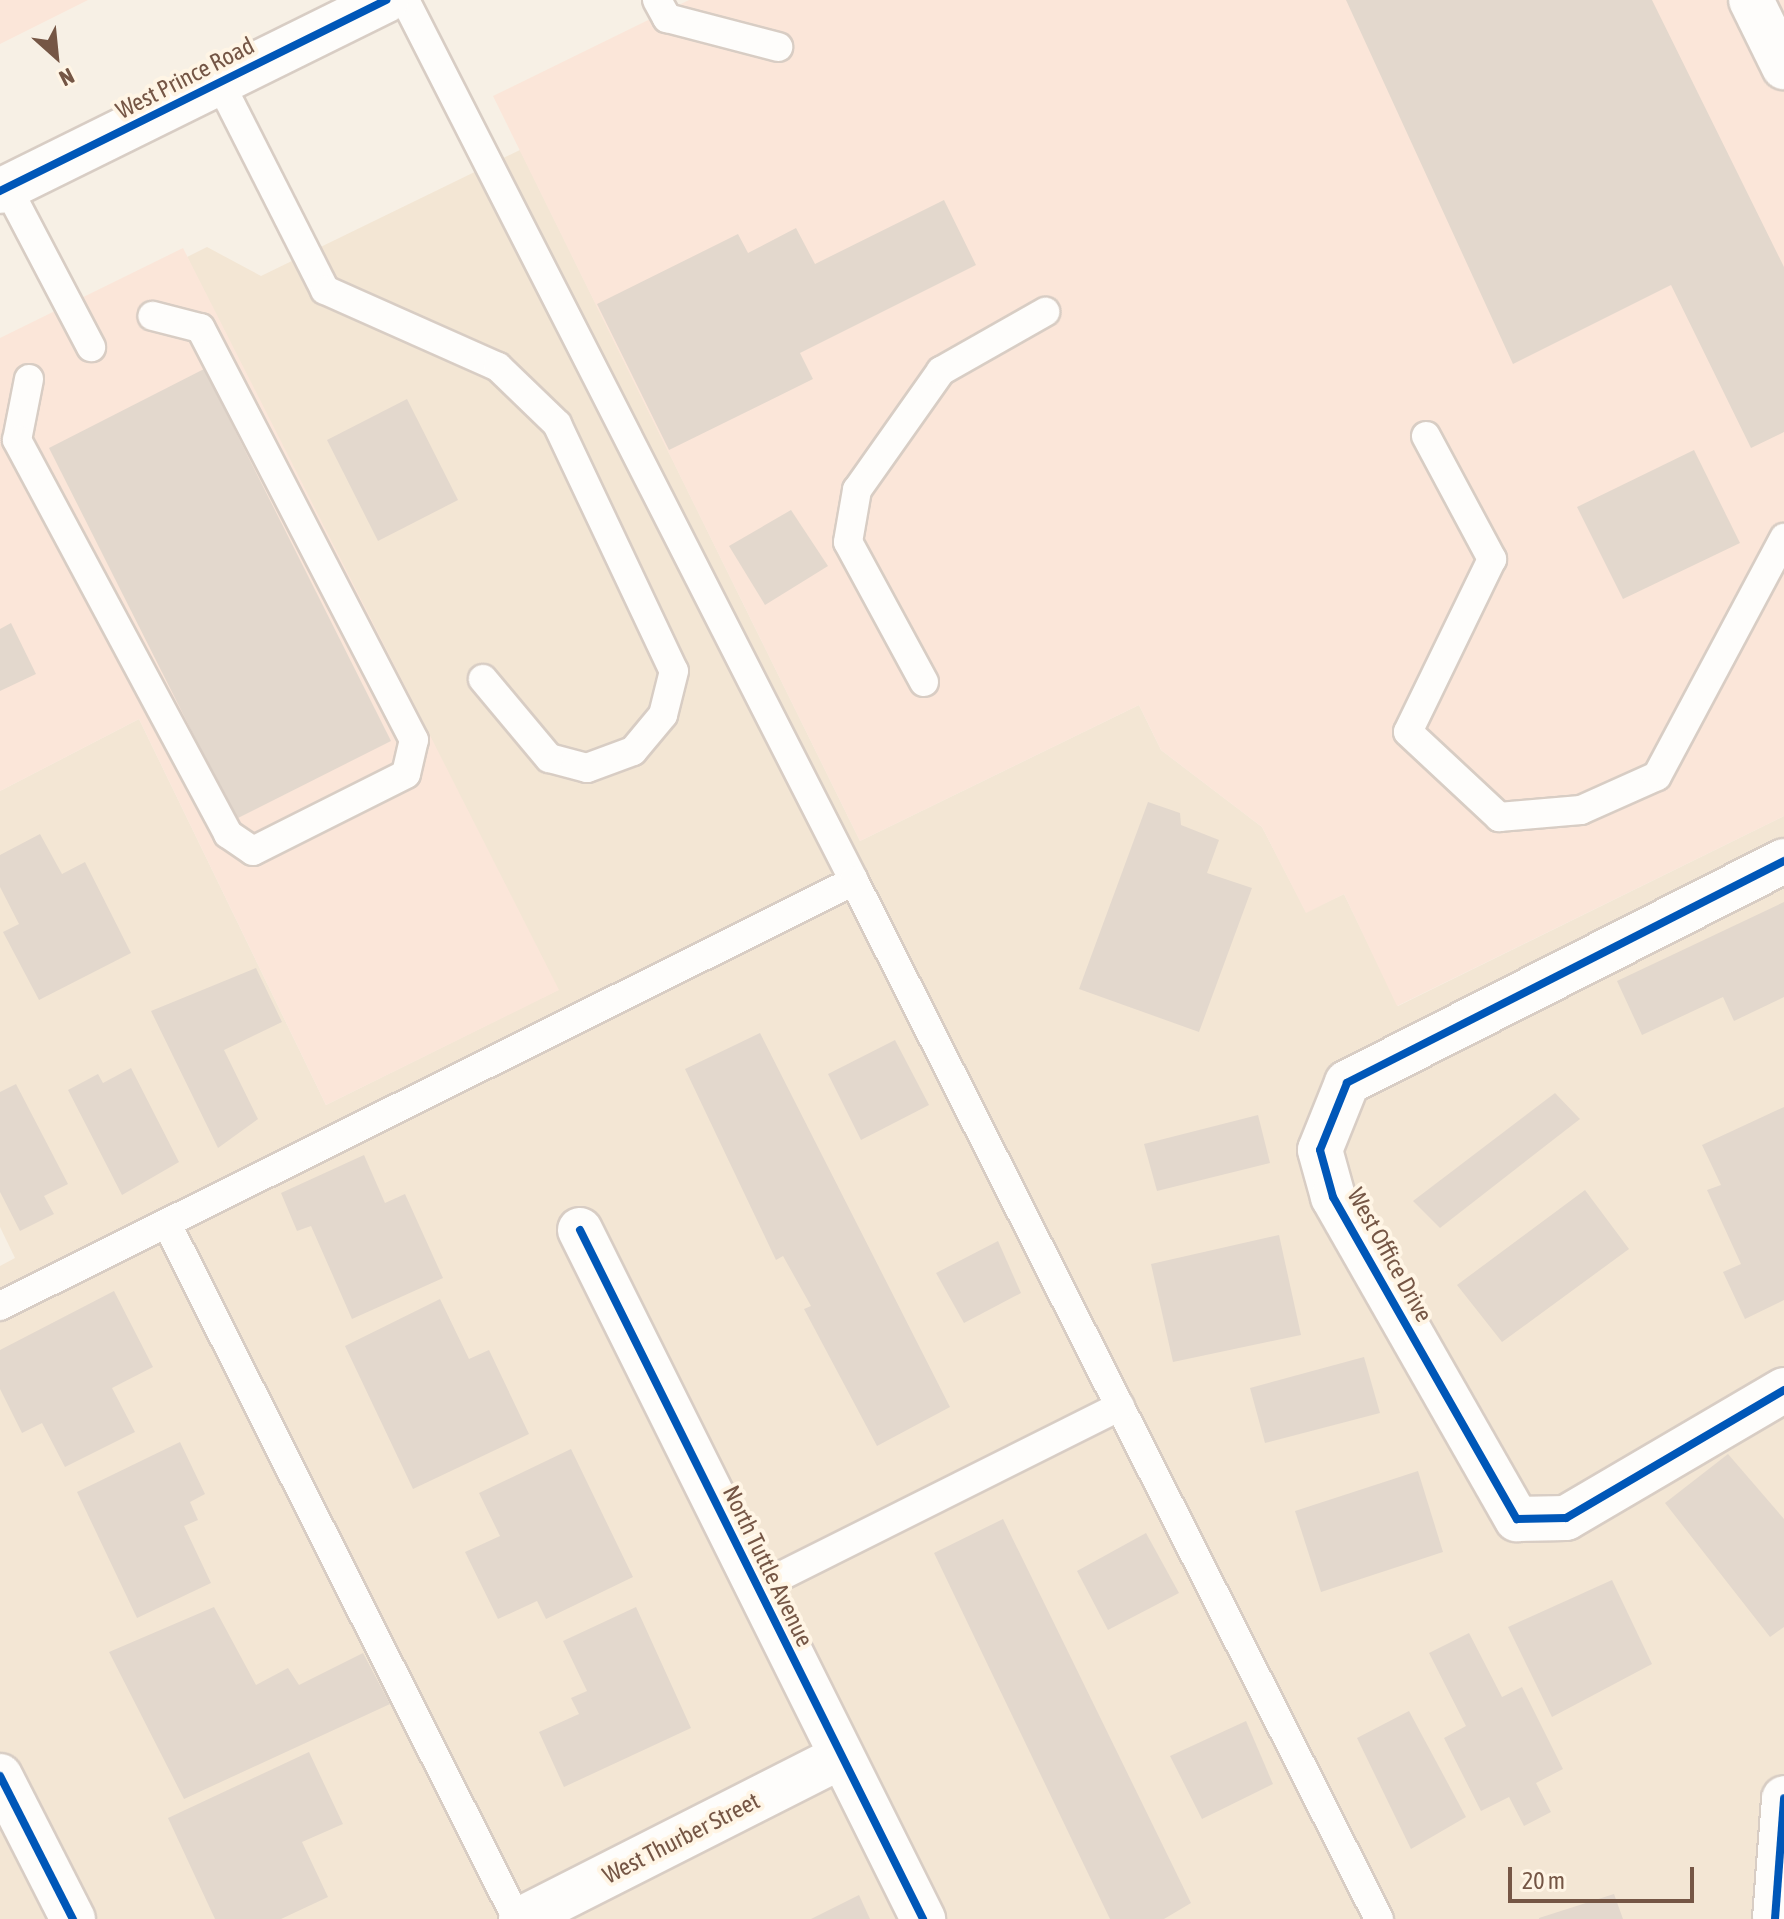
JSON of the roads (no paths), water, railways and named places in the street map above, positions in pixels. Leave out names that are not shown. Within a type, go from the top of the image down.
[{"type":"street","name":"West Prince Road","points":[[4,189],[386,0]]},
{"type":"street","points":[[1751,0],[1784,67]]},
{"type":"street","name":"West Office Drive","points":[[1784,861],[1347,1083],[1320,1150],[1333,1197],[1517,1519],[1566,1518],[1784,1390]]},
{"type":"street","name":"North Tuttle Avenue","points":[[580,1230],[923,1919]]},
{"type":"street","name":"West Thurber Street","points":[[519,1919],[841,1757]]},
{"type":"street","points":[[0,1776],[73,1919]]},
{"type":"street","points":[[1775,1919],[1784,1798]]},
{"type":"lane","points":[[405,0],[1379,1919]]},
{"type":"lane","points":[[657,0],[667,18],[778,47]]},
{"type":"lane","points":[[220,83],[325,290],[498,367],[557,424],[674,671],[663,715],[633,751],[587,768],[549,758],[483,679]]},
{"type":"lane","points":[[4,189],[91,347]]},
{"type":"lane","points":[[924,682],[848,542],[857,490],[941,371],[1045,312]]},
{"type":"lane","points":[[29,379],[17,440],[228,834],[253,851],[406,774],[414,740],[200,328],[153,316]]},
{"type":"lane","points":[[1426,436],[1492,559],[1408,732],[1499,817],[1581,810],[1657,776],[1784,538]]},
{"type":"lane","points":[[0,1306],[854,881]]},
{"type":"lane","points":[[167,1224],[519,1919]]},
{"type":"lane","points":[[757,1588],[1120,1406]]}]
